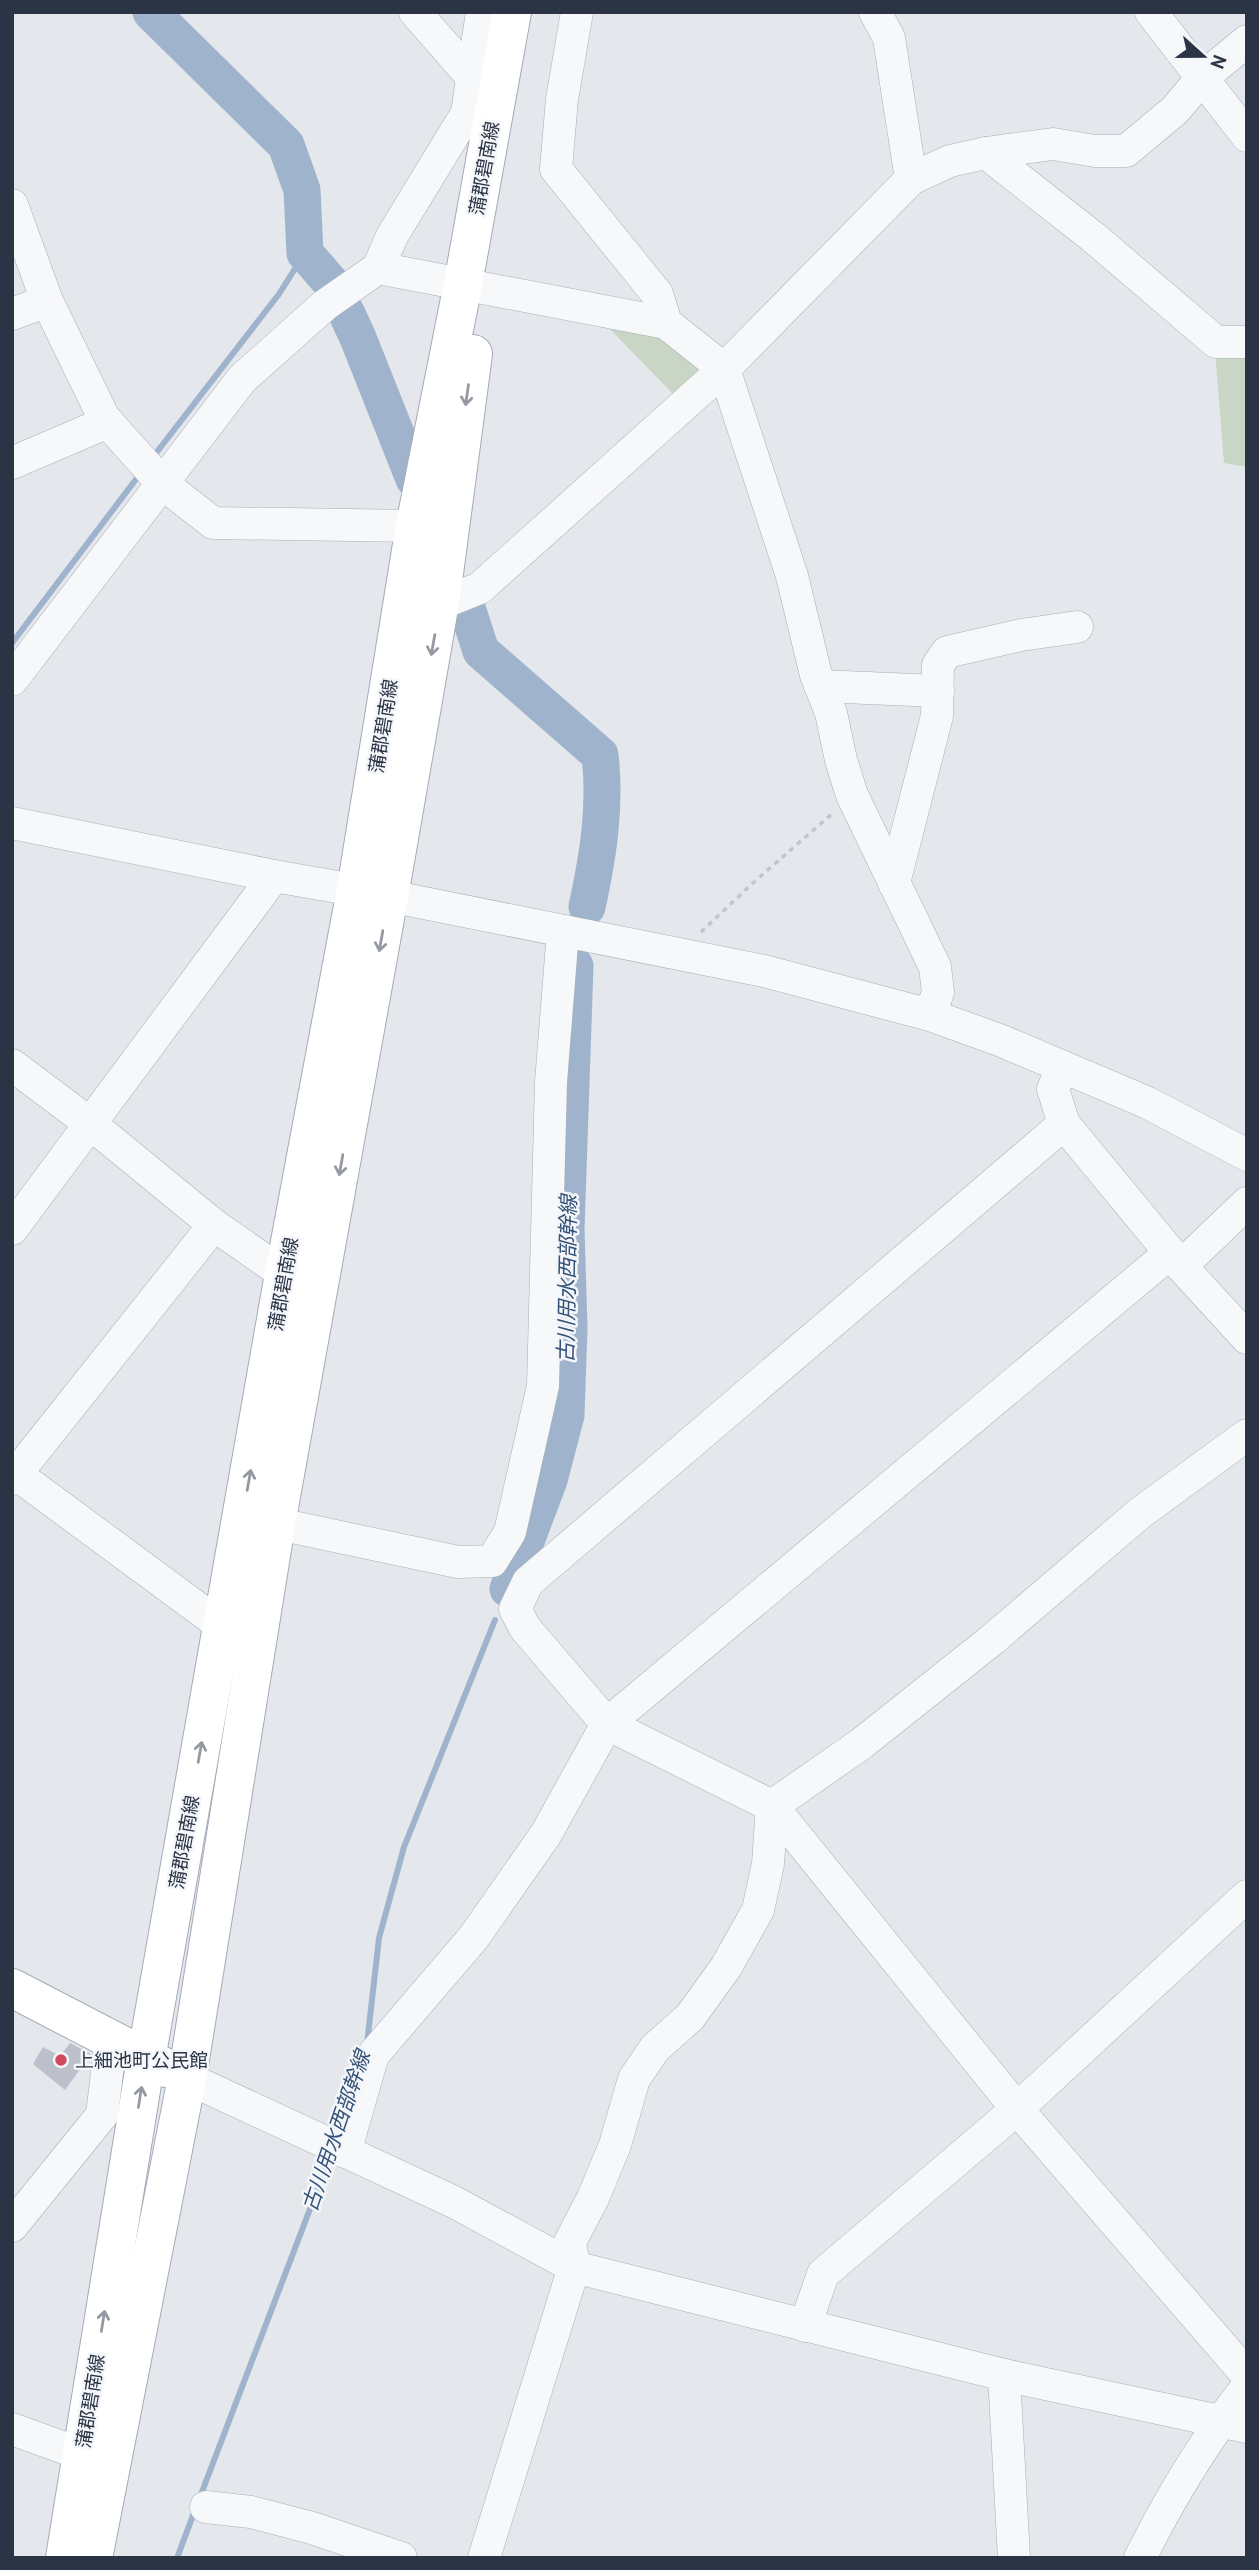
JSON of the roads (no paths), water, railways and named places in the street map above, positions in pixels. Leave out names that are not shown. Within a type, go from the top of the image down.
[{"type":"main road","name":"蒲郡碧南線","points":[[93,2558],[187,2078],[259,1520],[284,1274],[441,596],[472,286],[512,12]]},
{"type":"main road","name":"蒲郡碧南線","points":[[65,2558],[146,2059],[222,1626],[259,1520],[373,893],[415,526],[500,174],[522,12]]},
{"type":"main road","points":[[12,1988],[187,2078]]},
{"type":"street","points":[[415,12],[471,76]]},
{"type":"street","points":[[12,680],[152,472],[242,379],[325,305],[378,268],[392,236],[467,113],[482,12]]},
{"type":"street","points":[[577,12],[562,99],[556,169],[657,294],[666,323]]},
{"type":"street","points":[[876,12],[889,38],[911,179]]},
{"type":"street","points":[[1151,12],[1247,135]]},
{"type":"street","points":[[441,596],[450,600],[480,588],[724,369],[911,179],[950,161],[1053,144],[1095,151],[1126,151],[1175,110],[1202,78],[1247,41]]},
{"type":"street","points":[[986,153],[1093,237],[1216,342],[1247,342]]},
{"type":"street","points":[[12,205],[47,301],[108,422],[152,472],[212,523],[415,526]]},
{"type":"street","points":[[378,268],[666,323],[724,369],[792,576],[852,795],[935,967],[938,992],[930,1016]]},
{"type":"street","points":[[12,314],[47,301]]},
{"type":"street","points":[[12,463],[108,422]]},
{"type":"street","points":[[894,883],[937,716],[938,665],[947,652],[1021,635],[1077,627]]},
{"type":"street","points":[[820,686],[938,691]]},
{"type":"street","points":[[12,822],[764,971],[930,1016],[1002,1041],[1148,1103],[1247,1155]]},
{"type":"street","points":[[12,1229],[92,1125],[274,876]]},
{"type":"street","points":[[259,1520],[458,1562],[492,1561],[510,1532],[543,1386],[551,1083],[563,931]]},
{"type":"street","points":[[12,1065],[92,1125],[214,1225],[284,1274]]},
{"type":"street","points":[[1062,1068],[1053,1089],[1064,1124],[1176,1259],[1247,1338]]},
{"type":"street","points":[[1064,1124],[528,1582],[515,1609],[525,1628],[607,1724],[772,1806],[1017,2109],[1247,2375]]},
{"type":"street","points":[[345,2151],[373,2055],[474,1937],[546,1835],[607,1724],[1247,1203]]},
{"type":"street","points":[[214,1225],[14,1475],[222,1626]]},
{"type":"street","points":[[772,1806],[861,1744],[993,1639],[1140,1513],[1247,1435]]},
{"type":"street","points":[[484,2558],[574,2267],[570,2242],[593,2198],[615,2145],[634,2079],[655,2048],[690,2017],[726,1967],[758,1910],[768,1864],[772,1806]]},
{"type":"street","points":[[805,2326],[823,2274],[1017,2109],[1247,1896]]},
{"type":"street","points":[[12,2226],[102,2115],[111,2039]]},
{"type":"street","points":[[187,2078],[454,2202],[574,2267],[1004,2375],[1233,2424]]},
{"type":"street","points":[[1004,2375],[1014,2558]]},
{"type":"street","points":[[1140,2558],[1158,2521],[1233,2424],[1247,2387]]},
{"type":"street","points":[[12,2429],[81,2454]]},
{"type":"street","points":[[206,2507],[251,2512],[312,2528],[401,2558]]},
{"type":"waterway","name":"古川用水西部幹線","points":[[151,12],[286,145],[302,190],[305,253],[331,283]]},
{"type":"waterway","points":[[153,457],[279,294],[305,253]]},
{"type":"waterway","name":"古川用水西部幹線","points":[[346,312],[414,479]]},
{"type":"waterway","points":[[12,643],[140,474]]},
{"type":"waterway","name":"古川用水西部幹線","points":[[466,605],[481,651],[600,755],[600,831],[587,907]]},
{"type":"waterway","name":"古川用水西部幹線","points":[[508,1589],[549,1480],[566,1415],[569,1328],[566,1229],[575,966]]},
{"type":"waterway","name":"古川用水西部幹線","points":[[367,2044],[379,1938],[404,1847],[495,1620]]},
{"type":"waterway","name":"古川用水西部幹線","points":[[200,2497],[331,2154]]},
{"type":"waterway","name":"古川用水西部幹線","points":[[177,2558],[195,2510]]},
{"type":"place","name":"上細池町公民館","points":[[61,2060]]}]
